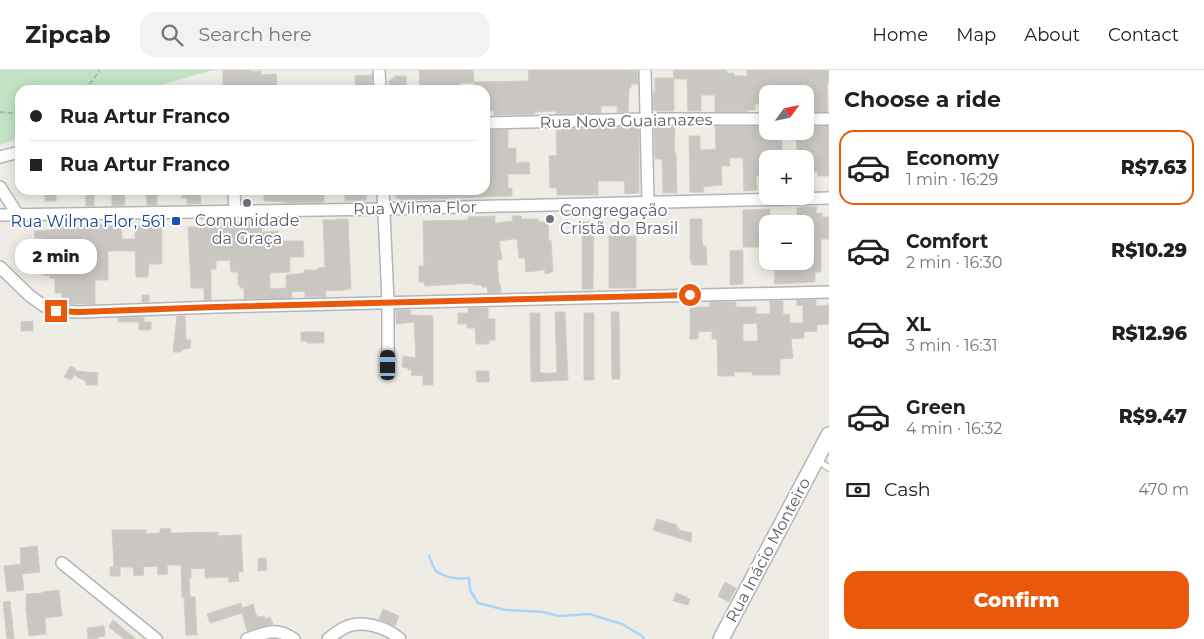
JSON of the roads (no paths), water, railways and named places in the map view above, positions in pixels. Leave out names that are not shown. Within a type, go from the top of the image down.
[{"type":"street","points":[[379,70],[380,85]]},
{"type":"street","points":[[646,70],[648,203]]},
{"type":"street","points":[[814,119],[829,118]]},
{"type":"street","name":"Rua Nova Guaianazes","points":[[490,124],[646,119],[759,119]]},
{"type":"street","points":[[0,157],[15,153]]},
{"type":"street","points":[[0,187],[18,215]]},
{"type":"street","points":[[234,195],[235,211]]},
{"type":"street","points":[[383,195],[388,302],[388,365]]},
{"type":"street","name":"Rua Wilma Flor","points":[[0,215],[384,209],[829,198]]},
{"type":"street","points":[[0,267],[30,296],[44,306],[56,311],[79,312],[388,302],[829,292]]},
{"type":"street","name":"Rua Inácio Monteiro","points":[[721,639],[822,464],[829,435]]},
{"type":"street","points":[[62,563],[156,639]]},
{"type":"street","points":[[328,639],[346,627],[359,624],[377,626],[400,639]]},
{"type":"street","points":[[247,639],[275,632],[285,633],[294,639]]},
{"type":"waterway","points":[[429,556],[436,571],[452,577],[469,578],[470,590],[478,603],[506,610],[543,612],[559,616],[589,614],[622,624],[644,639]]},
{"type":"place","name":"Comunidade da Graça","points":[[247,203]]},
{"type":"place","name":"Congregação Cristã do Brasil","points":[[550,219]]},
{"type":"place","name":"Rua Wilma Flor, 561","points":[[176,221]]}]
